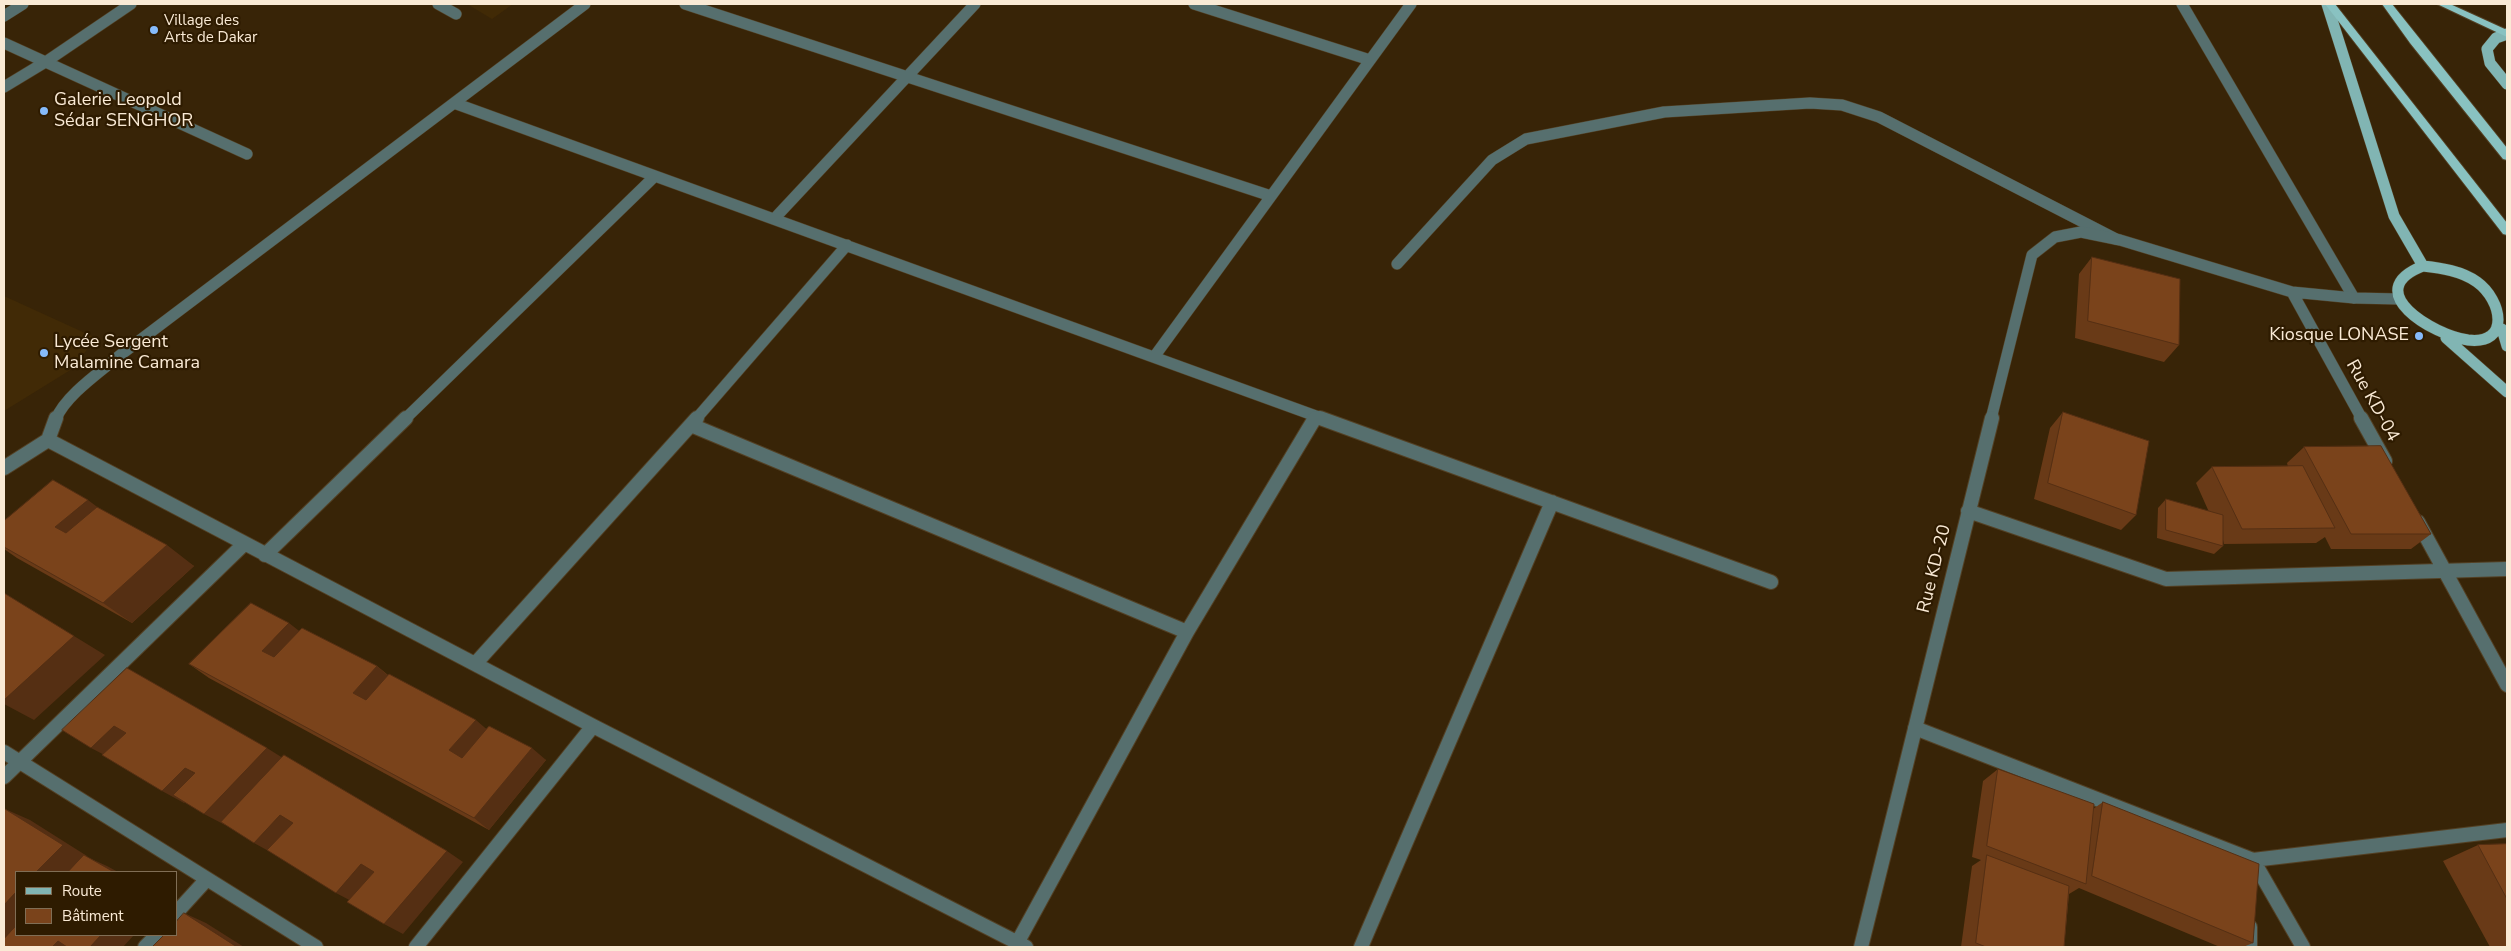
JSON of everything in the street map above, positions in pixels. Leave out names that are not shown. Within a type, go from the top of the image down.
[{"type":"highway","points":[[2328,4],[2507,231]]},
{"type":"highway","points":[[2387,4],[2414,42],[2507,156]]},
{"type":"highway","points":[[2442,4],[2506,34]]},
{"type":"main road","points":[[2328,4],[2394,216],[2423,266]]},
{"type":"main road","points":[[2506,34],[2496,37],[2488,44],[2486,52],[2488,62],[2507,84]]},
{"type":"main road","points":[[2507,346],[2502,329],[2505,318],[2500,306],[2491,293],[2476,282],[2458,272],[2423,266],[2409,269],[2399,276],[2396,286],[2400,299],[2408,312],[2440,333],[2507,392]]},
{"type":"main road","points":[[2440,333],[2460,339],[2478,340],[2492,336],[2502,329]]},
{"type":"street","points":[[4,16],[22,4]]},
{"type":"street","points":[[4,87],[47,61],[131,4]]},
{"type":"street","points":[[438,4],[456,14]]},
{"type":"street","points":[[4,468],[48,440],[58,411],[119,356],[585,4]]},
{"type":"street","points":[[685,4],[1271,196]]},
{"type":"street","points":[[774,219],[975,4]]},
{"type":"street","points":[[1195,4],[1370,60]]},
{"type":"street","points":[[1154,357],[1412,4]]},
{"type":"street","points":[[2182,4],[2354,298]]},
{"type":"street","points":[[4,43],[247,154]]},
{"type":"street","points":[[454,103],[1771,582]]},
{"type":"street","points":[[1397,264],[1492,160],[1526,140],[1664,112],[1810,103],[1842,105],[1879,117],[2120,240],[2292,292],[2354,298],[2400,299]]},
{"type":"street","points":[[265,555],[655,176]]},
{"type":"street","name":"Rue KD-20","points":[[1861,947],[2032,255],[2055,237],[2081,232],[2120,240]]},
{"type":"street","points":[[475,664],[691,425],[847,246]]},
{"type":"street","name":"Rue KD-04","points":[[2292,292],[2392,474]]},
{"type":"street","points":[[48,440],[265,555],[1019,946],[1188,632],[1316,416]]},
{"type":"street","points":[[691,425],[1188,632]]},
{"type":"street","points":[[1361,947],[1552,502]]},
{"type":"street","points":[[2411,509],[2507,685]]},
{"type":"street","points":[[1968,511],[2166,579],[2507,568]]},
{"type":"street","points":[[4,777],[244,544]]},
{"type":"street","points":[[416,947],[594,726]]},
{"type":"street","points":[[1915,728],[2253,860],[2507,830]]},
{"type":"street","points":[[4,752],[316,947]]},
{"type":"street","points":[[2252,889],[2253,860]]},
{"type":"street","points":[[2253,860],[2303,947]]},
{"type":"street","points":[[178,911],[207,879]]},
{"type":"street","points":[[2250,947],[2251,908]]},
{"type":"street","points":[[145,947],[156,936]]},
{"type":"shaded area","points":[[467,4],[513,4],[492,19]]},
{"type":"shaded area","name":"Lycée Sergent Malamine Camara","points":[[4,296],[96,338],[72,369],[4,411]]},
{"type":"building","points":[[2092,257],[2180,279],[2179,345],[2088,321]]},
{"type":"building","points":[[2063,412],[2149,441],[2136,515],[2048,483]]},
{"type":"building","points":[[2381,446],[2431,534],[2351,534],[2304,447]]},
{"type":"building","points":[[2303,466],[2335,528],[2242,529],[2212,467]]},
{"type":"building","points":[[53,480],[88,500],[55,527],[66,533],[97,507],[167,545],[103,603],[4,547],[4,521]]},
{"type":"building","points":[[2166,499],[2223,515],[2223,546],[2166,530]]},
{"type":"building","points":[[4,593],[74,636],[4,700]]},
{"type":"building","points":[[251,603],[289,623],[262,651],[274,657],[302,628],[377,666],[353,693],[366,700],[389,674],[476,720],[449,750],[462,758],[489,726],[532,748],[474,818],[189,664]]},
{"type":"building","points":[[127,668],[267,748],[204,814],[173,795],[195,773],[185,768],[162,791],[102,755],[126,733],[114,726],[91,748],[62,730]]},
{"type":"building","points":[[284,755],[447,851],[384,924],[347,902],[374,872],[361,864],[336,893],[267,850],[293,823],[280,815],[254,843],[221,822]]},
{"type":"building","points":[[1998,769],[2094,804],[2086,884],[1987,846]]},
{"type":"building","points":[[2103,802],[2259,864],[2253,943],[2092,876]]},
{"type":"building","points":[[4,810],[63,845],[37,871],[15,871],[15,893],[4,905]]},
{"type":"building","points":[[2507,844],[2507,899],[2478,845]]},
{"type":"building","points":[[84,855],[112,871],[69,871]]},
{"type":"building","points":[[1987,855],[2069,886],[2064,947],[1986,947],[1976,943]]},
{"type":"building","points":[[184,913],[237,947],[152,947],[163,936],[178,936],[178,920]]},
{"type":"building","points":[[15,927],[15,936],[100,936],[90,947],[67,947],[58,941],[52,947],[4,947],[4,939]]},
{"type":"place","name":"Village des Arts de Dakar","points":[[154,30]]},
{"type":"place","name":"Galerie Leopold Sédar SENGHOR","points":[[44,111]]},
{"type":"place","name":"Kiosque LONASE","points":[[2419,336]]},
{"type":"place","name":"Lycée Sergent Malamine Camara","points":[[44,353]]}]
